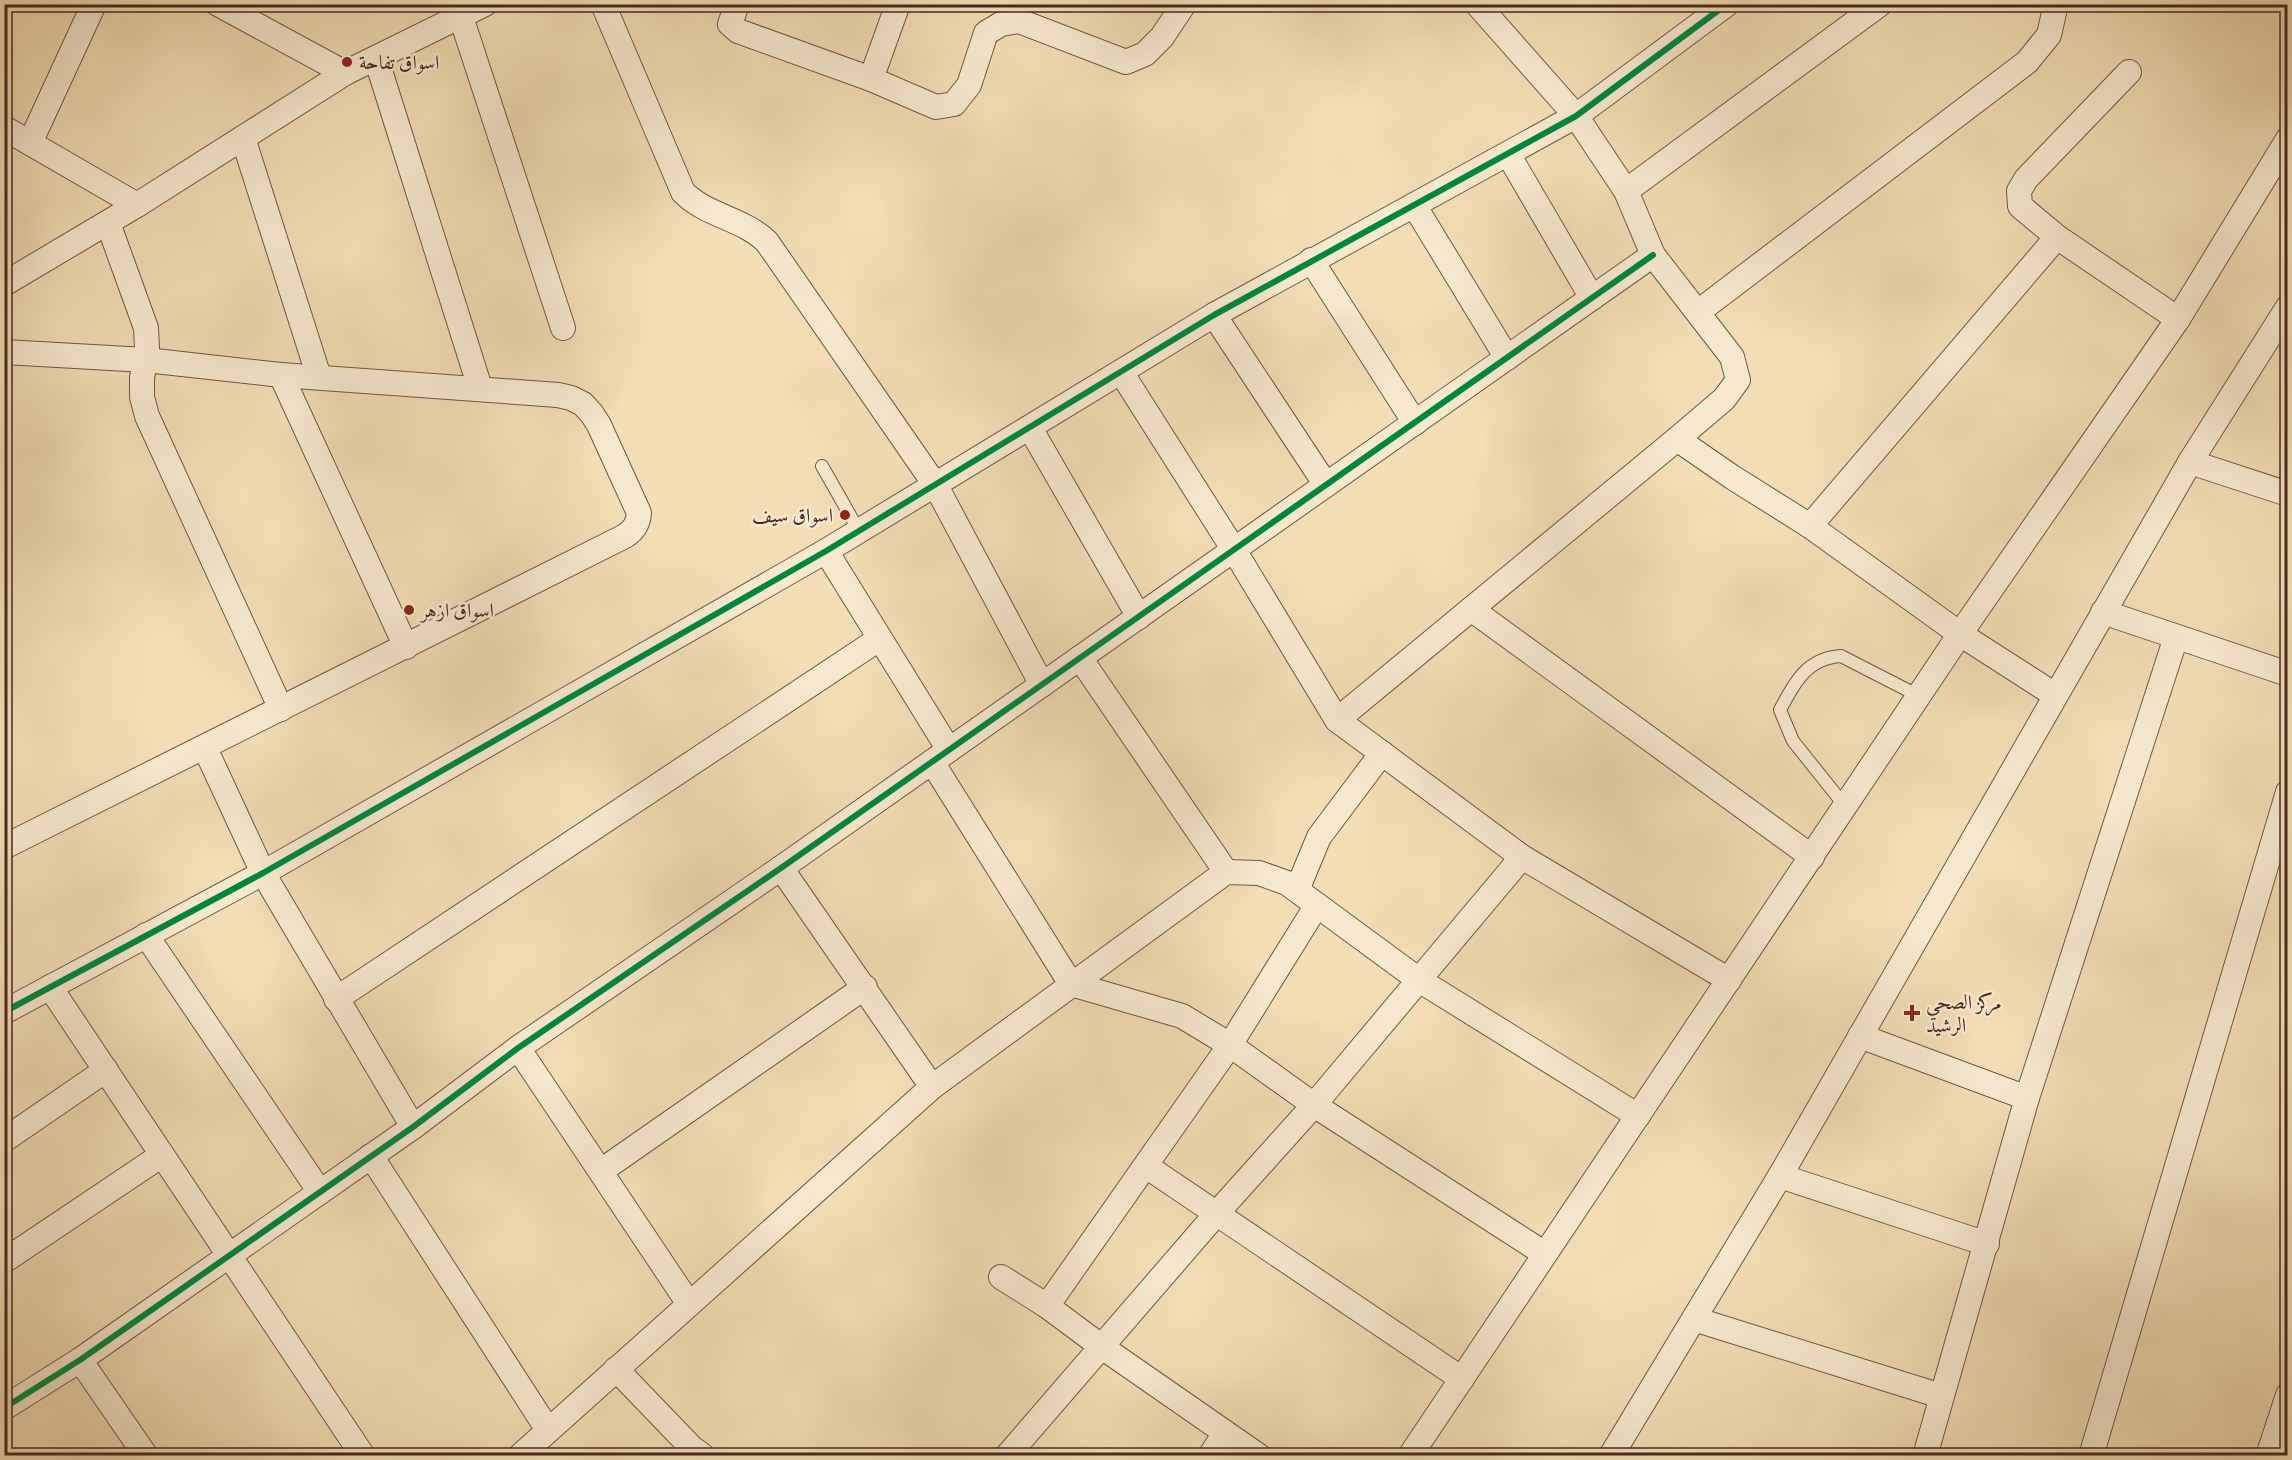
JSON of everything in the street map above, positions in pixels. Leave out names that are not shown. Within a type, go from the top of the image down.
[{"type":"street","points":[[30,143],[94,4]]},
{"type":"street","points":[[218,4],[345,73]]},
{"type":"street","points":[[4,284],[108,223],[345,73],[485,4]]},
{"type":"street","points":[[603,4],[683,192],[698,204],[752,229],[767,242],[936,486],[1042,685]]},
{"type":"street","points":[[736,4],[730,24],[738,31],[871,79],[936,107],[954,104],[969,85],[986,33],[1000,24],[1020,21],[1126,62],[1145,54],[1162,37],[1184,4]]},
{"type":"street","points":[[871,79],[898,4]]},
{"type":"street","points":[[1337,720],[1677,439],[1724,399],[1738,380],[1732,357],[1653,255],[1626,191],[1576,116],[1477,4]]},
{"type":"street","points":[[4,1012],[263,873],[826,551],[1214,315],[1576,116],[1727,4]]},
{"type":"street","points":[[1626,191],[1880,4]]},
{"type":"street","points":[[1698,312],[2027,62],[2049,35],[2056,4]]},
{"type":"street","points":[[461,17],[563,328]]},
{"type":"street","points":[[376,58],[480,388]]},
{"type":"street","points":[[2129,72],[2026,179],[2019,191],[2020,206],[2057,237],[2178,319]]},
{"type":"street","points":[[4,128],[137,205]]},
{"type":"street","points":[[243,138],[319,377]]},
{"type":"street","points":[[1410,1455],[1960,634],[2178,319],[2288,139]]},
{"type":"street","points":[[1508,154],[1592,298]]},
{"type":"street","points":[[1414,206],[1507,358]]},
{"type":"street","points":[[108,223],[146,328],[146,360],[142,378],[142,397],[147,416],[281,709]]},
{"type":"street","points":[[1810,526],[2057,237]]},
{"type":"street","points":[[4,1408],[80,1360],[230,1256],[413,1127],[518,1048],[781,868],[1653,255]]},
{"type":"street","points":[[1311,260],[1415,423]]},
{"type":"street","points":[[1214,315],[1326,485]]},
{"type":"street","points":[[1611,1455],[1780,1176],[2190,462],[2286,315]]},
{"type":"street","points":[[4,352],[146,360],[281,375],[480,388],[571,398],[582,404],[599,425],[639,513],[638,523],[633,531],[625,536],[4,847]]},
{"type":"street","points":[[1121,372],[1234,550],[1337,720],[1522,857],[1729,980]]},
{"type":"street","points":[[281,375],[406,647]]},
{"type":"street","points":[[1030,428],[1139,617]]},
{"type":"street","points":[[1677,439],[1810,526],[1960,634],[2055,695]]},
{"type":"street","points":[[2190,462],[2288,494]]},
{"type":"street","points":[[826,551],[879,639],[940,756],[1071,984],[1182,1016],[1230,1045],[1314,1105],[1545,1254]]},
{"type":"street","points":[[1472,609],[1812,857]]},
{"type":"street","points":[[2103,612],[2288,674]]},
{"type":"street","points":[[1925,1455],[2027,1098],[2176,636]]},
{"type":"street","points":[[336,999],[879,639]]},
{"type":"street","points":[[1080,658],[1226,872]]},
{"type":"street","points":[[205,748],[263,873],[413,1127]]},
{"type":"street","points":[[1297,890],[1319,837],[1382,753]]},
{"type":"street","points":[[2091,1455],[2288,792]]},
{"type":"street","points":[[1007,1455],[1314,1105],[1522,857]]},
{"type":"street","points":[[781,868],[932,1087]]},
{"type":"street","points":[[520,1455],[932,1087],[1226,872],[1259,873],[1287,883],[1419,980],[1638,1116]]},
{"type":"street","points":[[1047,1306],[1230,1045],[1317,905]]},
{"type":"street","points":[[146,935],[320,1192]]},
{"type":"street","points":[[50,987],[363,1455]]},
{"type":"street","points":[[601,1171],[865,987]]},
{"type":"street","points":[[1860,1036],[2027,1098]]},
{"type":"street","points":[[518,1048],[689,1304]]},
{"type":"street","points":[[4,1140],[106,1070]]},
{"type":"street","points":[[4,1261],[162,1155]]},
{"type":"street","points":[[371,1156],[548,1430]]},
{"type":"street","points":[[1146,1167],[1462,1379]]},
{"type":"street","points":[[1780,1176],[1987,1244]]},
{"type":"street","points":[[1001,1277],[1047,1306],[1102,1347],[1259,1455]]},
{"type":"street","points":[[1694,1319],[1941,1396]]},
{"type":"street","points":[[80,1360],[146,1455]]},
{"type":"street","points":[[616,1369],[692,1448],[703,1455]]},
{"type":"street","points":[[2268,1455],[2288,1395]]},
{"type":"street","points":[[1210,1455],[1225,1433]]},
{"type":"lane","points":[[822,466],[860,531]]},
{"type":"lane","points":[[1845,806],[1793,741],[1780,710],[1797,678],[1826,657],[1841,656],[1919,696]]},
{"type":"cycle path","points":[[4,1012],[263,873],[826,551],[1214,315],[1576,116],[1727,4]]},
{"type":"cycle path","points":[[4,1408],[80,1360],[413,1127],[518,1048],[781,868],[1653,255]]},
{"type":"place","name":"اسواق تفاحة","points":[[347,62]]},
{"type":"place","name":"اسواق سيف","points":[[845,515]]},
{"type":"place","name":"اسواق ازهر","points":[[409,610]]},
{"type":"place","name":"مركز الصحي الرشيد","points":[[1912,1013]]}]
